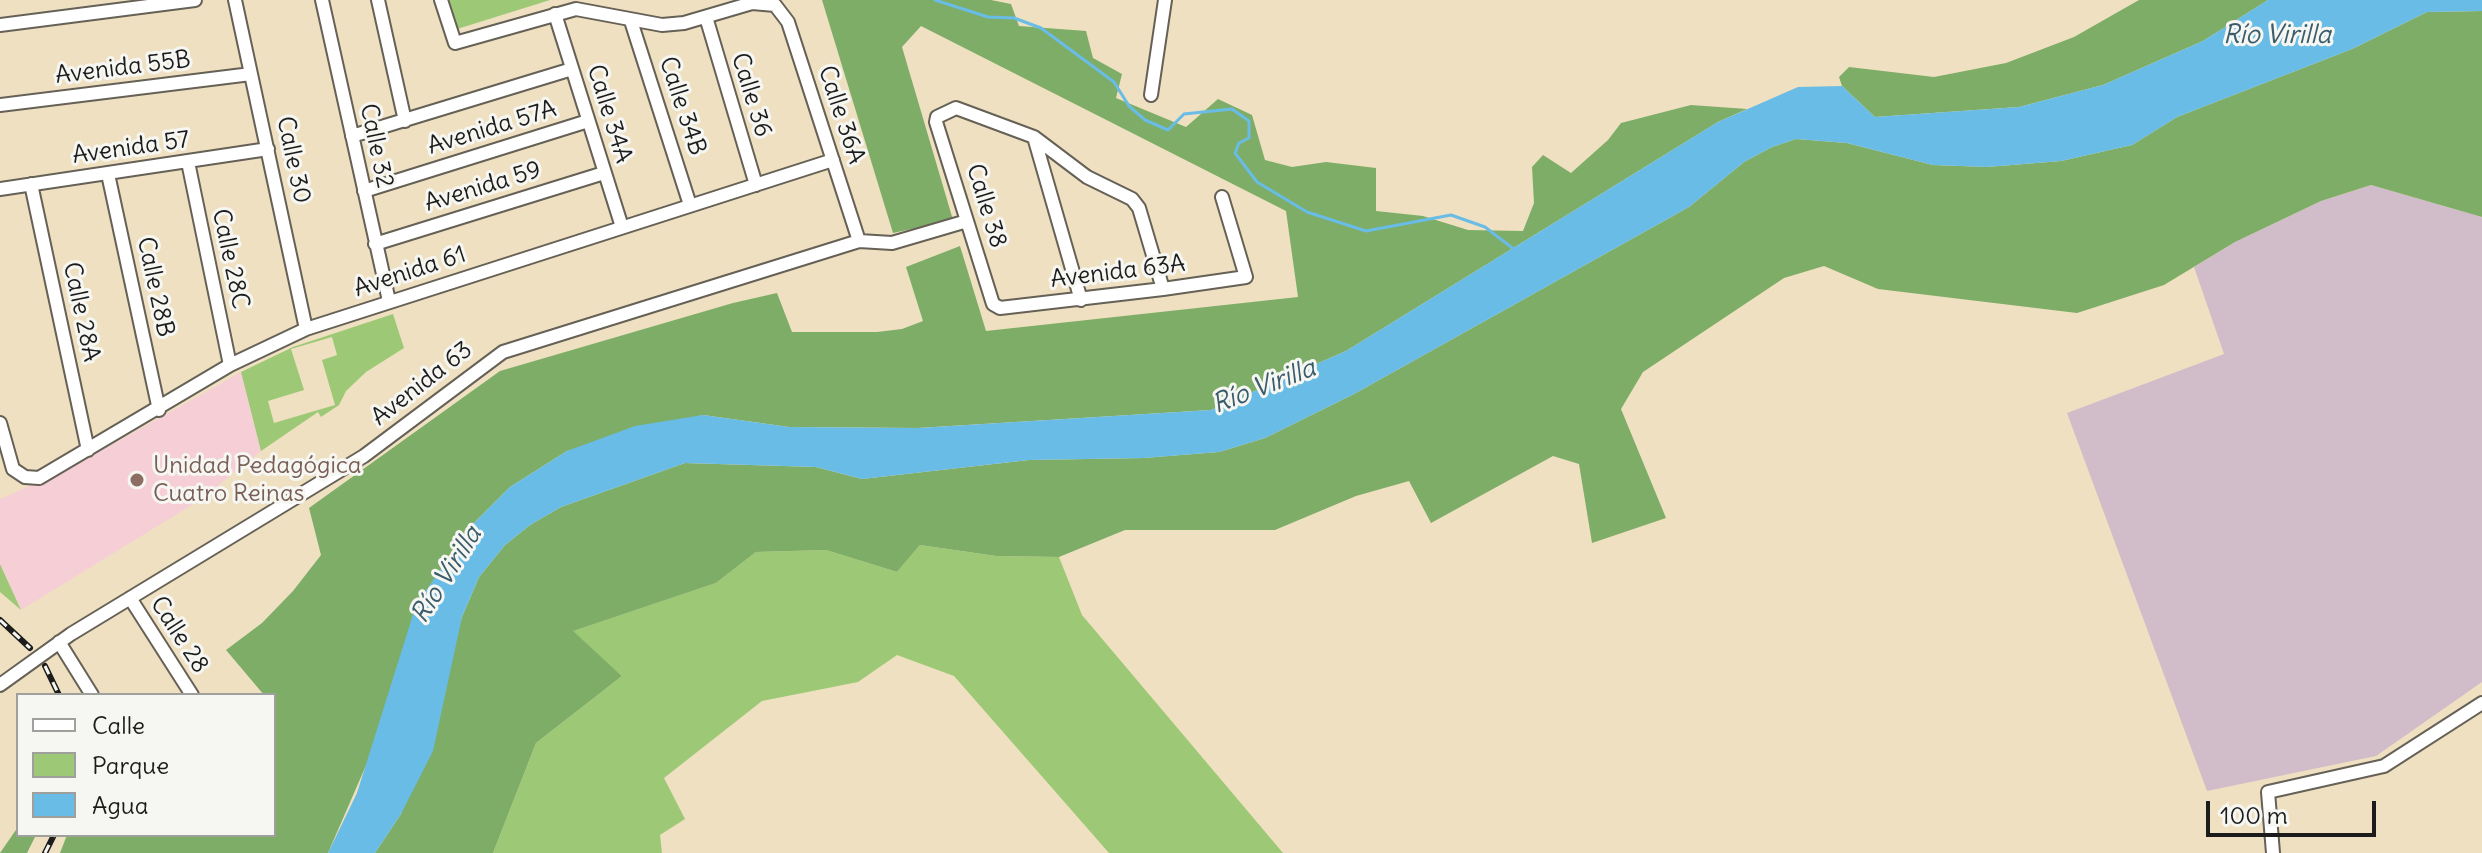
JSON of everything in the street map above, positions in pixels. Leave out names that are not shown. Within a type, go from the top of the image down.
[{"type":"street","points":[[0,25],[195,0]]},
{"type":"street","name":"Calle 30","points":[[235,0],[306,329]]},
{"type":"street","name":"Calle 32","points":[[322,0],[389,301]]},
{"type":"street","points":[[378,0],[405,121]]},
{"type":"street","points":[[441,0],[453,43],[555,14],[586,9],[631,21],[673,25],[706,17]]},
{"type":"street","points":[[1151,95],[1165,0]]},
{"type":"street","name":"Calle 36A","points":[[706,17],[752,3],[775,5],[788,22],[859,241]]},
{"type":"street","name":"Calle 34A","points":[[555,14],[622,227]]},
{"type":"street","name":"Calle 36","points":[[706,17],[756,185]]},
{"type":"street","name":"Calle 34B","points":[[631,21],[690,205]]},
{"type":"street","points":[[352,136],[572,69]]},
{"type":"street","name":"Avenida 55B","points":[[0,105],[251,74]]},
{"type":"street","name":"Calle 38","points":[[997,308],[967,221],[937,117],[956,108],[1034,137]]},
{"type":"street","name":"Avenida 57A","points":[[364,191],[588,121]]},
{"type":"street","points":[[1034,137],[1087,177],[1132,199],[1139,208],[1163,289]]},
{"type":"street","points":[[1034,137],[1081,300]]},
{"type":"street","name":"Avenida 57","points":[[0,189],[268,149]]},
{"type":"street","name":"Avenida 61","points":[[0,423],[13,469],[25,477],[47,475],[230,365],[306,329],[833,160]]},
{"type":"street","name":"Calle 28C","points":[[188,162],[230,365]]},
{"type":"street","name":"Avenida 59","points":[[375,244],[604,173]]},
{"type":"street","name":"Calle 28B","points":[[108,174],[159,410]]},
{"type":"street","name":"Calle 28A","points":[[31,184],[88,450]]},
{"type":"street","name":"Avenida 63A","points":[[997,308],[1081,300],[1245,277],[1222,197]]},
{"type":"street","name":"Avenida 63","points":[[0,685],[59,642],[364,456],[490,358],[859,241],[892,243],[967,221]]},
{"type":"street","name":"Calle 28","points":[[130,598],[191,693]]},
{"type":"street","points":[[59,642],[91,693]]},
{"type":"street","points":[[2273,853],[2268,792],[2384,766],[2482,703]]},
{"type":"shaded area","points":[[2371,185],[2482,217],[2482,682],[2376,756],[2207,791],[2067,413],[2224,354],[2194,267],[2235,242],[2321,201]]},
{"type":"shaded area","name":"Unidad Pedagógica Cuatro Reinas","points":[[241,372],[261,451],[200,500],[21,610],[0,564],[0,499],[72,467]]},
{"type":"green space","points":[[446,0],[550,0],[454,30]]},
{"type":"green space","points":[[822,0],[991,0],[1011,4],[1019,26],[1086,31],[1093,58],[1122,74],[1116,98],[1186,127],[1218,99],[1252,115],[1265,160],[1292,167],[1326,162],[1376,168],[1376,211],[1423,216],[1468,230],[1523,231],[1534,203],[1532,167],[1543,155],[1571,173],[1608,140],[1621,123],[1691,105],[1747,109],[1718,122],[1346,351],[1211,410],[918,428],[789,427],[703,415],[567,451],[510,487],[469,528],[328,853],[60,853],[66,837],[276,837],[276,693],[262,693],[226,650],[262,623],[293,591],[321,555],[309,508],[500,371],[777,293],[792,332],[902,329],[923,321],[906,267],[960,246],[986,331],[1298,297],[1286,211],[921,26],[902,47],[953,220],[893,233]]},
{"type":"green space","points":[[2139,0],[2268,0],[2203,41],[2103,85],[2019,107],[1875,117],[1842,86],[1839,77],[1849,67],[1934,77],[2006,63],[2074,37]]},
{"type":"green space","points":[[2482,11],[2482,217],[2371,185],[2321,201],[2235,242],[2164,285],[2077,313],[1878,289],[1824,266],[1784,278],[1643,372],[1621,409],[1666,518],[1592,543],[1579,464],[1553,456],[1431,523],[1409,481],[1356,496],[1275,530],[1125,530],[1059,557],[996,556],[920,545],[897,572],[826,550],[756,552],[716,583],[573,631],[622,676],[536,743],[493,853],[375,853],[401,814],[462,617],[479,577],[505,545],[530,525],[561,507],[685,463],[816,467],[862,479],[1029,460],[1143,458],[1219,452],[1265,438],[1354,394],[1689,207],[1744,162],[1772,147],[1796,139],[1847,143],[1933,165],[1987,167],[2061,161],[2132,145],[2177,117],[2352,49],[2427,12]]},
{"type":"green space","points":[[393,314],[404,348],[366,372],[346,391],[339,405],[321,417],[318,412],[261,451],[241,372],[293,347]],"holes":[[[332,337],[337,355],[322,360],[335,405],[274,423],[268,401],[304,390],[291,349]]]},
{"type":"green space","points":[[920,545],[996,556],[1059,557],[1082,615],[1283,853],[1109,853],[954,676],[897,655],[858,682],[762,701],[664,778],[685,819],[660,835],[662,853],[493,853],[536,743],[622,676],[572,631],[716,583],[756,552],[826,550],[897,572]]},
{"type":"green space","points":[[0,564],[21,610],[0,592]]},
{"type":"green space","points":[[16,830],[16,837],[35,837],[27,853],[0,853]]},
{"type":"water","name":"Río Virilla","points":[[2268,0],[2482,0],[2482,11],[2427,12],[2352,49],[2177,117],[2132,145],[2061,161],[1987,167],[1933,165],[1847,143],[1796,139],[1772,147],[1744,162],[1689,207],[1354,394],[1265,438],[1219,452],[1144,458],[1029,460],[862,479],[816,467],[685,463],[561,507],[530,525],[505,545],[479,577],[462,617],[433,751],[401,814],[375,853],[328,853],[357,793],[416,605],[469,528],[510,487],[567,451],[635,426],[703,415],[789,427],[918,428],[1211,410],[1346,351],[1718,122],[1798,87],[1842,86],[1875,117],[2019,107],[2103,85],[2203,41]]},
{"type":"waterway","points":[[935,0],[988,17],[1014,18],[1041,28],[1114,82],[1129,106],[1145,120],[1168,130],[1184,114],[1232,109],[1249,121],[1249,138],[1239,143],[1235,153],[1257,182],[1307,212],[1366,231],[1451,215],[1485,227],[1515,250]]},
{"type":"railway","points":[[0,620],[30,648]]},
{"type":"railway","points":[[45,666],[58,693]]},
{"type":"railway","points":[[45,853],[53,837]]},
{"type":"place","name":"Unidad Pedagógica Cuatro Reinas","points":[[137,480]]}]
